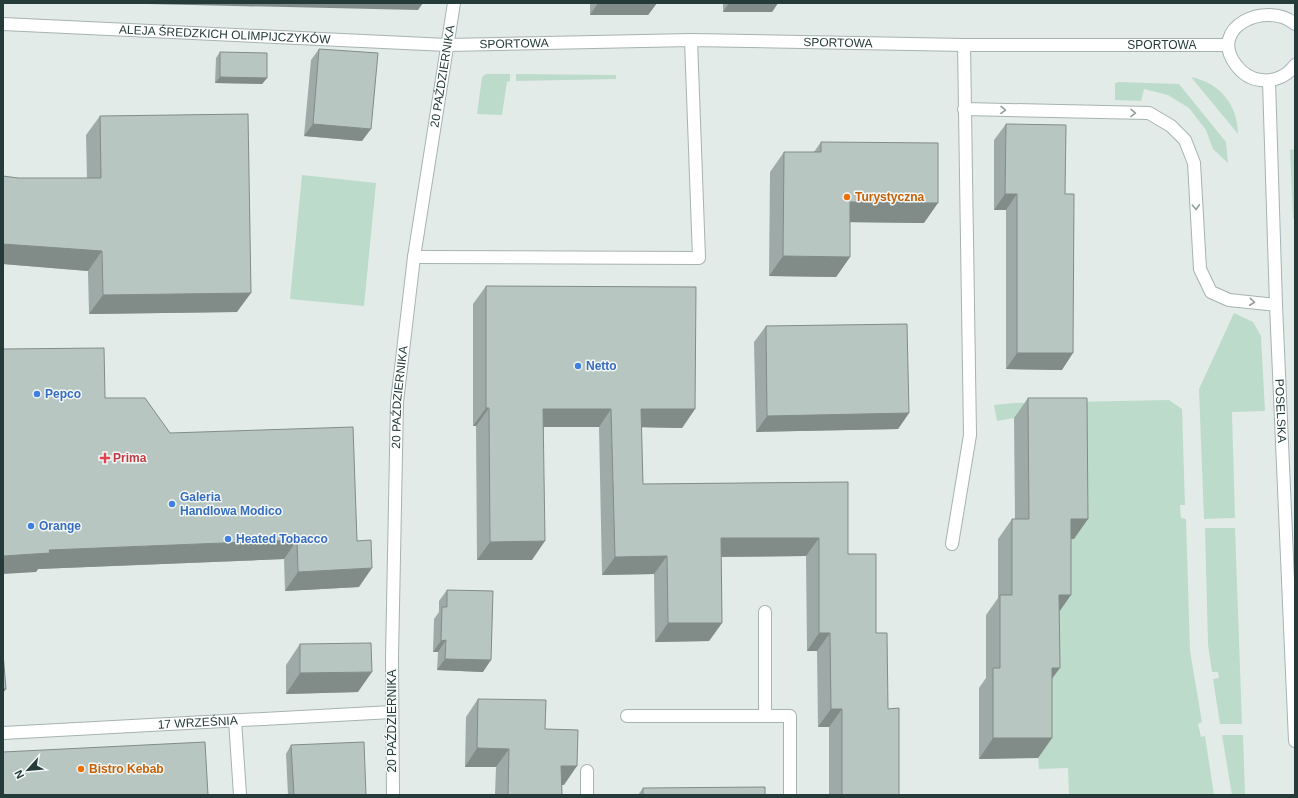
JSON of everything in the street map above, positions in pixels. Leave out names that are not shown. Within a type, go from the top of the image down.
[{"type":"street","name":"20 PAŹDZIERNIKA","points":[[393,795],[392,712],[397,402],[414,257],[454,3]]},
{"type":"street","points":[[1295,24],[1290,17],[1276,9],[1260,5],[1237,20],[1230,32],[1228,45],[1232,60],[1241,72],[1254,79],[1269,81],[1281,78],[1295,65]]},
{"type":"street","name":"ALEJA ŚREDZKICH OLIMPIJCZYKÓW","points":[[3,24],[447,45]]},
{"type":"street","name":"SPORTOWA","points":[[447,45],[691,40],[964,45],[1228,45]]},
{"type":"street","points":[[414,257],[699,258],[691,40]]},
{"type":"street","points":[[952,544],[970,435],[964,45]]},
{"type":"street","name":"POSELSKA","points":[[1269,81],[1276,304],[1295,741]]},
{"type":"street","points":[[964,109],[1149,113],[1172,126],[1185,140],[1194,163],[1200,269],[1211,292],[1228,300],[1276,304]]},
{"type":"street","points":[[765,612],[766,716]]},
{"type":"street","name":"17 WRZEŚNIA","points":[[3,733],[392,712]]},
{"type":"street","points":[[626,716],[790,716],[790,795]]},
{"type":"street","points":[[235,720],[240,795]]},
{"type":"street","points":[[587,771],[587,795]]},
{"type":"green space","points":[[486,74],[510,74],[510,81],[507,82],[502,115],[477,114],[482,77]]},
{"type":"green space","points":[[516,74],[616,75],[616,79],[516,81]]},
{"type":"green space","points":[[1191,77],[1211,84],[1225,97],[1235,114],[1238,134]]},
{"type":"green space","points":[[1115,83],[1179,84],[1226,142],[1228,163],[1213,149],[1206,130],[1189,108],[1168,95],[1144,89],[1141,101],[1115,100]]},
{"type":"green space","points":[[1295,149],[1295,221],[1293,218],[1290,150]]},
{"type":"green space","points":[[302,175],[376,183],[364,306],[290,299]]},
{"type":"green space","points":[[1234,313],[1253,322],[1261,336],[1265,411],[1232,412],[1235,518],[1204,519],[1199,389]]},
{"type":"green space","points":[[1169,400],[1182,409],[1185,505],[1180,505],[1181,518],[1186,519],[1190,651],[1202,722],[1198,724],[1201,737],[1205,736],[1214,795],[1069,795],[1068,768],[1039,769],[1038,758],[1057,539],[1074,539],[1014,418],[997,421],[994,405],[1014,403]]},
{"type":"green space","points":[[1205,528],[1235,528],[1242,724],[1220,724],[1213,679],[1219,678],[1218,672],[1212,672],[1208,645]]},
{"type":"green space","points":[[1222,735],[1243,735],[1245,795],[1232,795]]},
{"type":"building","points":[[319,49],[378,53],[371,129],[313,124]]},
{"type":"building","points":[[220,52],[267,53],[267,78],[220,77]]},
{"type":"building","points":[[248,114],[251,293],[103,295],[102,251],[3,244],[3,176],[18,178],[101,178],[100,116]]},
{"type":"building","points":[[1006,124],[1066,125],[1065,194],[1074,194],[1073,353],[1017,353],[1017,194],[1005,194]]},
{"type":"building","name":"Turystyczna","points":[[821,142],[938,143],[938,203],[850,202],[850,257],[783,256],[784,152],[821,152]]},
{"type":"building","points":[[486,286],[696,287],[695,409],[641,409],[643,484],[848,482],[848,554],[876,554],[876,633],[887,633],[888,709],[899,708],[899,795],[842,795],[842,709],[831,709],[830,633],[819,633],[819,538],[721,538],[722,623],[668,623],[667,556],[615,557],[611,409],[543,409],[545,541],[490,542],[489,408],[486,408]]},
{"type":"building","points":[[907,324],[909,413],[767,416],[766,326]]},
{"type":"building","name":"Galeria Handlowa Modico","points":[[104,348],[105,398],[145,398],[170,433],[353,427],[357,541],[371,540],[372,568],[298,572],[297,540],[49,550],[50,553],[3,556],[3,349]]},
{"type":"building","points":[[1028,398],[1087,398],[1088,519],[1071,519],[1071,595],[1059,595],[1060,668],[1052,668],[1052,738],[993,738],[993,668],[1000,668],[1000,595],[1012,595],[1012,519],[1029,519]]},
{"type":"building","points":[[447,590],[493,591],[491,660],[445,659],[446,640],[441,641],[442,607],[447,607]]},
{"type":"building","points":[[371,643],[372,672],[300,673],[300,644]]},
{"type":"building","points":[[3,653],[6,689],[3,689]]},
{"type":"building","points":[[478,699],[546,700],[545,729],[578,730],[577,766],[561,766],[562,795],[508,795],[509,749],[477,748]]},
{"type":"building","points":[[205,742],[208,795],[3,795],[3,752]]},
{"type":"building","points":[[364,742],[366,795],[294,795],[291,745]]},
{"type":"building","points":[[765,787],[765,795],[643,795],[643,788]]},
{"type":"place","name":"Turystyczna","points":[[847,197]]},
{"type":"place","name":"Netto","points":[[578,366]]},
{"type":"place","name":"Pepco","points":[[37,394]]},
{"type":"place","name":"Prima","points":[[105,458]]},
{"type":"place","name":"Galeria Handlowa Modico","points":[[172,504]]},
{"type":"place","name":"Orange","points":[[31,526]]},
{"type":"place","name":"Heated Tobacco","points":[[228,539]]},
{"type":"place","name":"Bistro Kebab","points":[[81,769]]}]
